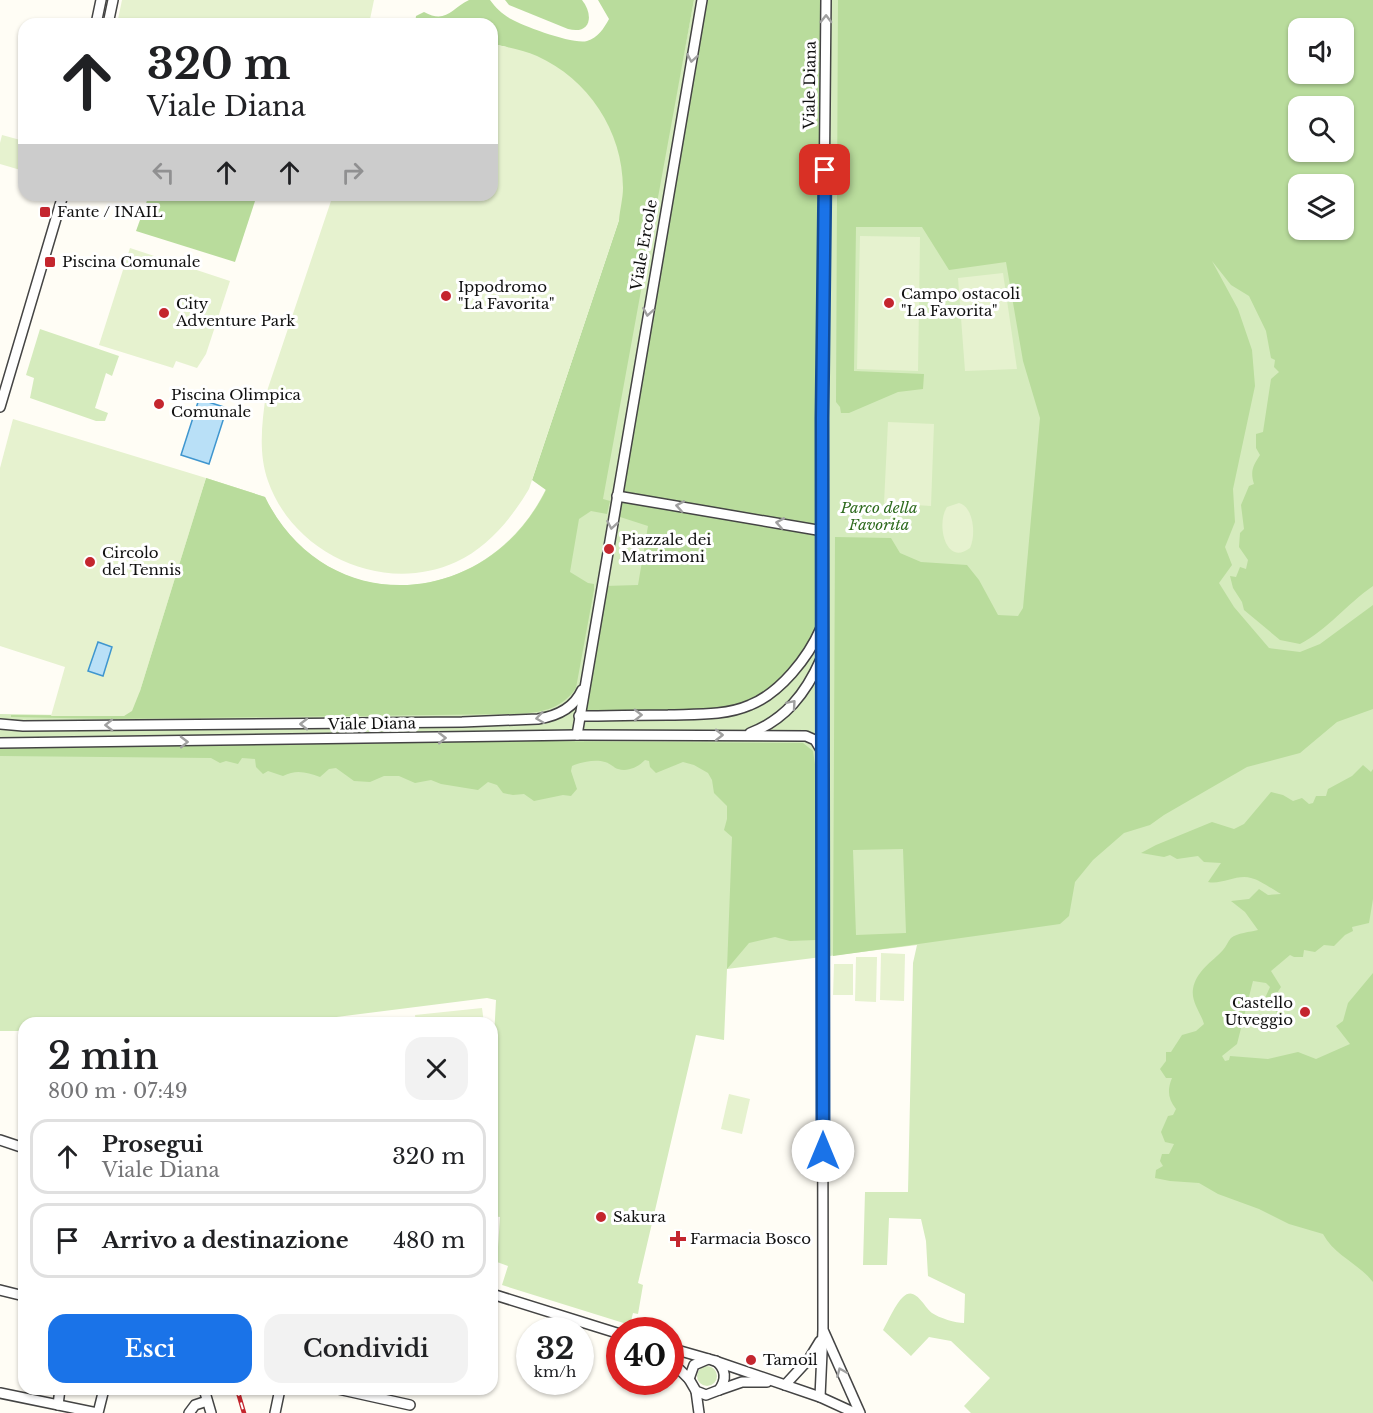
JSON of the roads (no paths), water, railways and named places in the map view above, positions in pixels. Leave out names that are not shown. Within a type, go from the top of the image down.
[{"type":"street","points":[[99,18],[103,0]]},
{"type":"street","points":[[107,18],[111,0]]},
{"type":"street","name":"Viale Ercole","points":[[577,735],[702,0]]},
{"type":"street","name":"Viale Diana","points":[[823,756],[826,0]]},
{"type":"street","points":[[0,407],[3,389],[61,201]]},
{"type":"street","points":[[617,496],[823,531]]},
{"type":"street","name":"Viale Diana","points":[[579,716],[702,714],[726,712],[749,706],[783,682],[816,640],[823,623]]},
{"type":"street","name":"Viale Diana","points":[[745,735],[764,728],[788,710],[807,686],[823,656]]},
{"type":"street","name":"Viale Diana","points":[[0,724],[23,726],[354,723],[538,719],[567,709],[580,695],[584,685]]},
{"type":"street","name":"Viale Diana","points":[[0,743],[577,735],[745,735],[811,737],[819,744],[823,756]]},
{"type":"street","points":[[820,1397],[823,1330],[823,756]]},
{"type":"street","points":[[0,1140],[18,1146]]},
{"type":"street","points":[[0,1290],[18,1294]]},
{"type":"street","points":[[498,1296],[606,1330]]},
{"type":"street","points":[[785,1386],[818,1346],[823,1330]]},
{"type":"street","points":[[823,1330],[860,1413]]},
{"type":"street","points":[[684,1352],[820,1397],[855,1413]]},
{"type":"street","points":[[689,1378],[694,1365],[712,1360],[720,1365],[725,1374],[723,1385],[719,1390]]},
{"type":"street","points":[[684,1373],[696,1391],[699,1413]]},
{"type":"street","points":[[696,1391],[706,1395],[742,1382],[772,1382]]},
{"type":"street","points":[[0,1393],[97,1413],[102,1395]]},
{"type":"street","points":[[58,1405],[59,1395]]},
{"type":"street","points":[[206,1395],[211,1413]]},
{"type":"street","points":[[275,1413],[279,1395]]},
{"type":"street","points":[[365,1395],[410,1405]]},
{"type":"street","points":[[189,1413],[195,1404],[207,1401]]},
{"type":"water","name":"Piscina Olimpica Comunale","points":[[199,399],[227,408],[209,464],[181,455]]},
{"type":"water","points":[[98,642],[112,647],[103,676],[88,671]]},
{"type":"railway","points":[[239,1395],[244,1413]]},
{"type":"place","name":"Fante / INAIL","points":[[45,212]]},
{"type":"place","name":"Piscina Comunale","points":[[50,262]]},
{"type":"place","name":"Ippodromo \"La Favorita\"","points":[[446,296]]},
{"type":"place","name":"Campo ostacoli \"La Favorita\"","points":[[889,303]]},
{"type":"place","name":"City Adventure Park","points":[[164,313]]},
{"type":"place","name":"Piscina Olimpica Comunale","points":[[159,404]]},
{"type":"place","name":"Piazzale dei Matrimoni","points":[[609,549]]},
{"type":"place","name":"Circolo del Tennis","points":[[90,562]]},
{"type":"place","name":"Castello Utveggio","points":[[1305,1012]]},
{"type":"place","name":"Sakura","points":[[601,1217]]},
{"type":"place","name":"Farmacia Bosco","points":[[678,1239]]},
{"type":"place","name":"Tamoil","points":[[751,1360]]},
{"type":"park label","name":"Parco della Favorita","points":[[879,516]]}]
